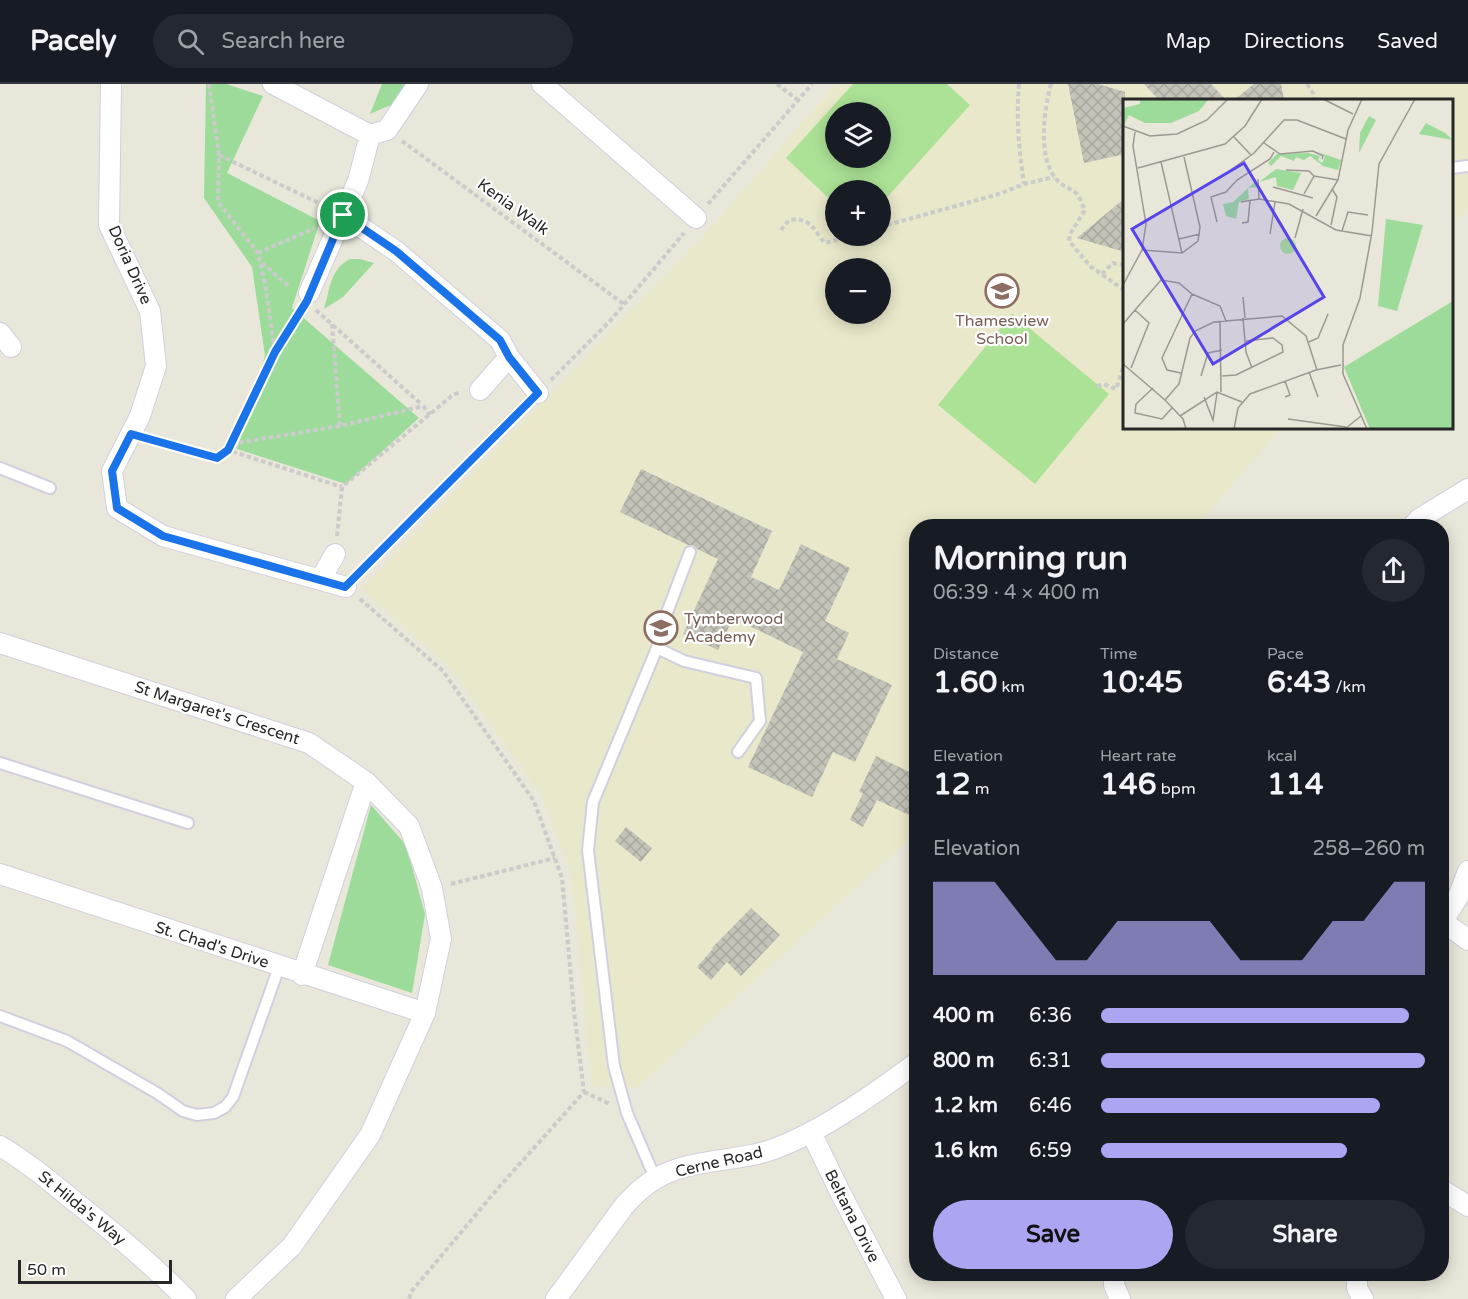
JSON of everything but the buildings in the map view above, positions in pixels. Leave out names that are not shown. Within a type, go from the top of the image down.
[{"type":"street","name":"Doria Drive","points":[[111,84],[109,225],[150,311],[156,366],[140,416],[112,471],[117,508],[163,536],[345,587]]},
{"type":"street","points":[[273,84],[378,132]]},
{"type":"street","points":[[308,297],[378,132],[418,84]]},
{"type":"street","points":[[542,84],[696,218]]},
{"type":"street","points":[[343,215],[396,251],[500,340],[509,357],[538,393]]},
{"type":"street","points":[[480,390],[509,357]]},
{"type":"street","points":[[1419,519],[1468,489]]},
{"type":"street","points":[[321,579],[335,554]]},
{"type":"street","name":"St Margaret's Crescent","points":[[0,643],[309,743],[366,782],[409,826],[432,888],[441,939],[425,1013],[370,1135],[292,1246],[236,1299]]},
{"type":"street","points":[[302,975],[366,782]]},
{"type":"street","points":[[1449,910],[1458,897],[1468,871]]},
{"type":"street","name":"St. Chad's Drive","points":[[0,874],[302,975],[425,1013]]},
{"type":"street","points":[[1449,926],[1468,940]]},
{"type":"street","name":"Cerne Road","points":[[556,1299],[624,1206],[655,1178],[684,1168],[755,1155],[779,1148],[811,1132],[884,1087],[909,1068]]},
{"type":"street","name":"Beltana Drive","points":[[811,1132],[896,1299]]},
{"type":"street","name":"St Hilda's Way","points":[[0,1146],[23,1160],[96,1218],[186,1299]]},
{"type":"street","points":[[1449,1194],[1468,1206]]},
{"type":"street","points":[[1114,1281],[1120,1299]]},
{"type":"street","points":[[1357,1281],[1357,1288],[1363,1299]]},
{"type":"lane","points":[[1453,168],[1468,166]]},
{"type":"lane","points":[[0,468],[50,488]]},
{"type":"lane","points":[[655,1178],[627,1113],[614,1066],[588,850],[593,802],[657,648],[663,623],[690,552]]},
{"type":"lane","points":[[657,648],[684,661],[756,678],[760,721],[738,752]]},
{"type":"lane","points":[[0,763],[188,824]]},
{"type":"lane","points":[[0,1016],[67,1041],[158,1093],[183,1111],[197,1116],[214,1113],[225,1107],[233,1097],[279,967]]},
{"type":"path","points":[[209,84],[219,155],[218,202],[258,254],[275,352]]},
{"type":"path","points":[[777,84],[799,101]]},
{"type":"path","points":[[409,1299],[411,1292],[425,1274],[584,1092],[562,878],[534,801],[443,671],[345,587],[611,320],[812,84]]},
{"type":"path","points":[[1019,84],[1016,112],[1017,142],[1024,184]]},
{"type":"path","points":[[1051,84],[1044,120],[1047,158],[1054,177],[1077,194],[1085,210],[1070,234],[1069,241],[1082,259],[1123,289]]},
{"type":"path","points":[[1307,84],[1314,99]]},
{"type":"path","name":"Kenia Walk","points":[[378,132],[624,304]]},
{"type":"path","points":[[219,155],[343,215]]},
{"type":"path","points":[[891,224],[1054,177]]},
{"type":"path","points":[[258,254],[343,215]]},
{"type":"path","points":[[781,230],[789,220],[803,220],[813,226],[825,243]]},
{"type":"path","points":[[260,262],[308,297],[332,324],[423,406],[430,415]]},
{"type":"path","points":[[1102,274],[1113,263],[1123,265]]},
{"type":"path","points":[[228,450],[275,352],[308,297]]},
{"type":"path","points":[[332,324],[340,426]]},
{"type":"path","points":[[1097,386],[1104,384],[1116,389],[1123,370]]},
{"type":"path","points":[[335,554],[342,488],[454,394],[480,390]]},
{"type":"path","points":[[131,434],[217,458],[242,442],[340,426],[423,406]]},
{"type":"path","points":[[228,450],[342,488]]},
{"type":"path","points":[[432,888],[555,858]]},
{"type":"path","points":[[584,1092],[627,1113]]},
{"type":"shaded area","name":"Tymberwood Academy","points":[[836,84],[1468,84],[1468,208],[1453,227],[1453,99],[1123,99],[1123,429],[1280,429],[1203,519],[909,519],[909,838],[637,1088],[592,1086],[571,873],[542,796],[450,667],[361,589],[706,233]]},
{"type":"green space","points":[[206,84],[226,84],[263,96],[227,173],[320,221],[292,308],[419,418],[346,484],[237,449],[265,356],[252,267],[204,198]]},
{"type":"green space","points":[[382,84],[407,84],[393,104],[370,114]]},
{"type":"green space","points":[[853,84],[947,84],[970,105],[891,193],[891,180],[825,180],[825,195],[786,158],[825,115],[825,168],[891,168],[891,102],[837,102]]},
{"type":"green space","points":[[350,259],[374,263],[343,297],[324,309],[338,268]]},
{"type":"green space","points":[[1012,314],[1109,394],[1035,484],[938,405]]},
{"type":"green space","points":[[371,805],[406,845],[425,914],[412,993],[328,965]]},
{"type":"place","name":"Thamesview School","points":[[1002,291]]},
{"type":"place","name":"Tymberwood Academy","points":[[661,628]]},
{"type":"route","points":[[343,215],[396,251],[500,340],[509,357],[538,393],[345,587],[163,536],[117,508],[112,471],[131,434],[217,458],[228,450],[275,352],[307,301],[343,215]]}]
